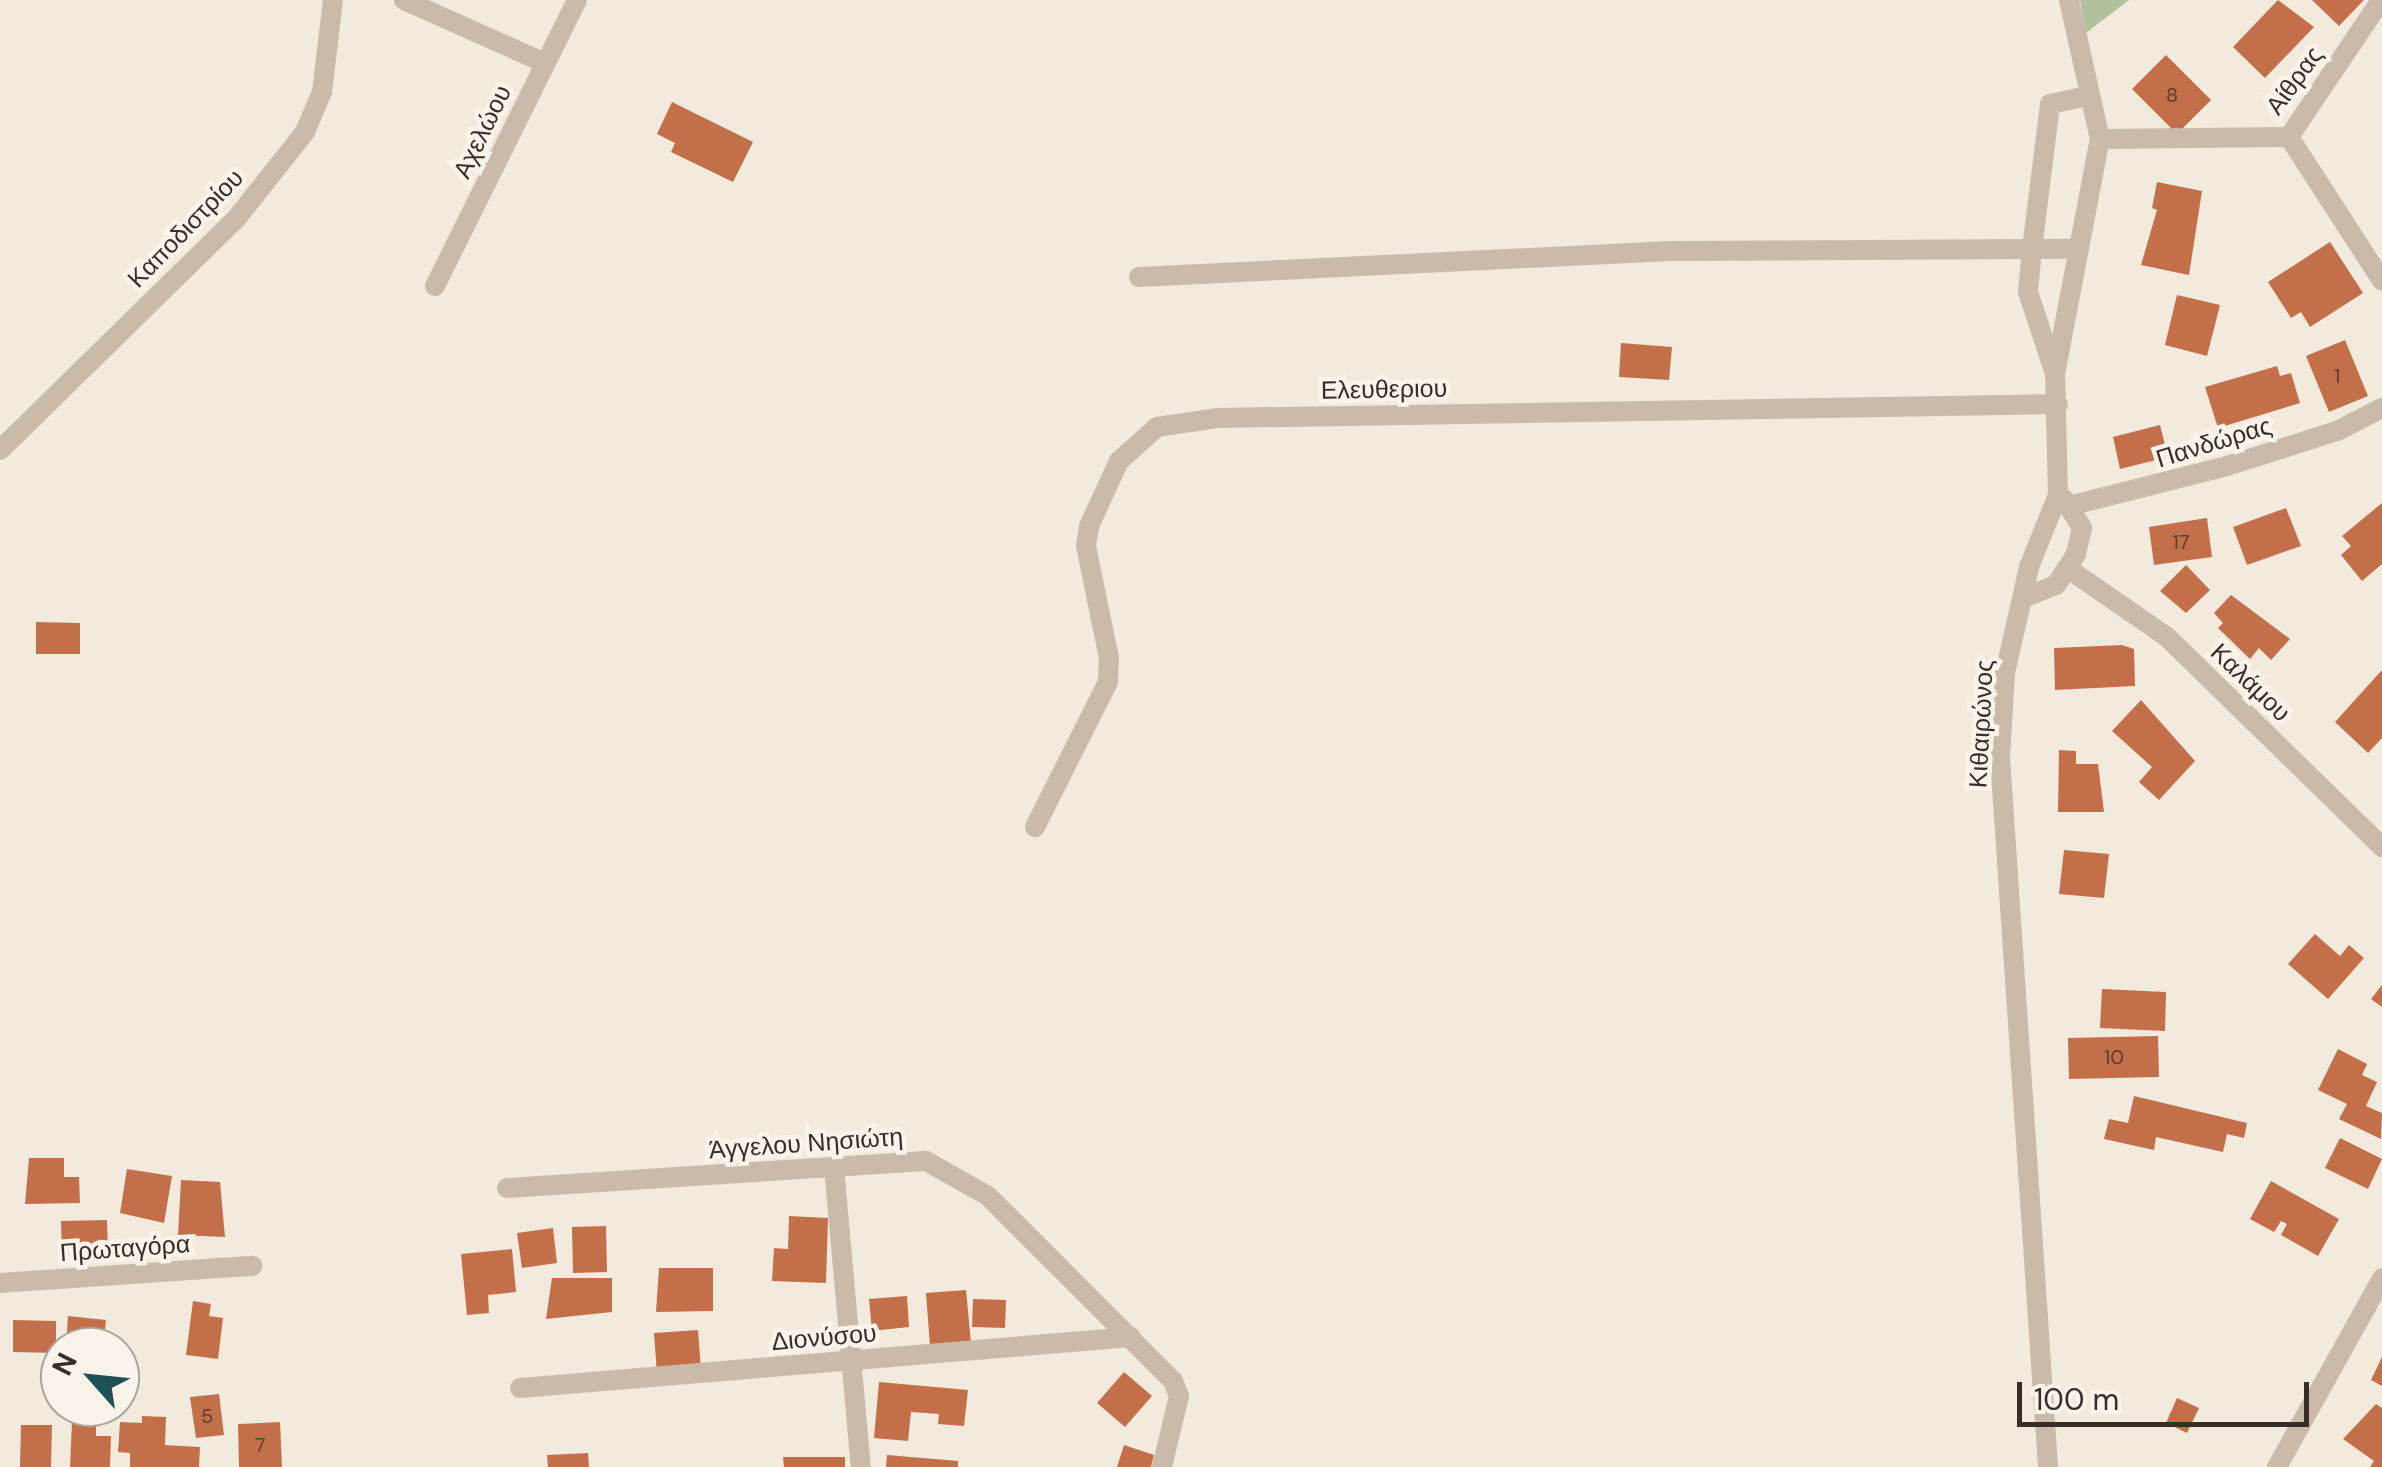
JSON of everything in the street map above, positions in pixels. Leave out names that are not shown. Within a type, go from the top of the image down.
[{"type":"street","name":"Καποδιστρίου","points":[[0,450],[236,219],[304,132],[322,92],[333,0]]},
{"type":"street","points":[[404,0],[546,63]]},
{"type":"street","name":"Αχελώου","points":[[435,286],[577,0]]},
{"type":"street","name":"Κιθαιρώνος","points":[[2048,1467],[2000,757],[2005,673],[2039,534],[2065,500],[2055,374],[2100,139],[2069,0]]},
{"type":"street","name":"Αίθρας","points":[[2100,139],[2188,143],[2289,136],[2381,0]]},
{"type":"street","points":[[2055,374],[2028,292],[2032,249],[2050,104],[2088,96]]},
{"type":"street","points":[[2289,136],[2382,281]]},
{"type":"street","points":[[1139,277],[1670,250],[2079,249]]},
{"type":"street","name":"Ελευθεριου","points":[[1035,828],[1108,682],[1110,658],[1086,546],[1089,526],[1119,461],[1157,426],[1218,418],[2058,404]]},
{"type":"street","name":"Πανδώρας","points":[[2065,500],[2228,466],[2336,431],[2382,408]]},
{"type":"street","points":[[2026,597],[2056,585],[2070,570],[2082,528],[2065,500]]},
{"type":"street","name":"Καλάμου","points":[[2070,570],[2167,637],[2382,847]]},
{"type":"street","name":"Άγγελου Νησιώτη","points":[[507,1188],[926,1161],[988,1196],[1131,1336],[1179,1396],[1162,1467]]},
{"type":"street","points":[[834,1167],[861,1467]]},
{"type":"street","name":"Πρωταγόρα","points":[[0,1282],[252,1266]]},
{"type":"street","points":[[2277,1467],[2382,1278]]},
{"type":"street","name":"Διονύσου","points":[[520,1388],[1131,1336]]},
{"type":"green space","points":[[2080,0],[2129,0],[2086,33]]},
{"type":"building","points":[[2278,0],[2314,27],[2265,78],[2233,47]]},
{"type":"building","points":[[2312,0],[2364,0],[2339,26]]},
{"type":"building","points":[[2166,55],[2211,100],[2177,134],[2132,89]]},
{"type":"building","points":[[672,102],[753,142],[733,182],[671,152],[675,143],[657,134]]},
{"type":"building","points":[[2157,182],[2202,191],[2189,275],[2141,265],[2157,210],[2152,208]]},
{"type":"building","points":[[2330,242],[2363,293],[2310,327],[2301,312],[2291,318],[2268,282]]},
{"type":"building","points":[[2177,295],[2220,305],[2207,356],[2165,345]]},
{"type":"building","points":[[2345,340],[2368,396],[2329,412],[2306,356]]},
{"type":"building","points":[[1621,343],[1672,347],[1669,380],[1619,377]]},
{"type":"building","points":[[2277,366],[2280,376],[2291,373],[2300,403],[2218,428],[2205,387]]},
{"type":"building","points":[[2160,425],[2168,457],[2120,469],[2113,437]]},
{"type":"building","points":[[2382,503],[2382,564],[2362,581],[2341,555],[2351,546],[2342,536]]},
{"type":"building","points":[[2286,508],[2301,546],[2247,565],[2233,527]]},
{"type":"building","points":[[2207,518],[2212,557],[2154,565],[2149,527]]},
{"type":"building","points":[[2186,565],[2210,590],[2186,613],[2160,591]]},
{"type":"building","points":[[2231,595],[2290,639],[2271,660],[2259,648],[2250,659],[2218,628],[2223,623],[2214,613]]},
{"type":"building","points":[[36,622],[80,623],[80,654],[36,654]]},
{"type":"building","points":[[2122,645],[2134,649],[2135,686],[2055,690],[2054,648]]},
{"type":"building","points":[[2382,670],[2382,738],[2368,753],[2335,722]]},
{"type":"building","points":[[2141,700],[2195,761],[2159,800],[2139,782],[2152,767],[2112,731]]},
{"type":"building","points":[[2059,750],[2076,751],[2076,764],[2098,764],[2104,812],[2058,812]]},
{"type":"building","points":[[2064,850],[2109,854],[2104,898],[2059,894]]},
{"type":"building","points":[[2315,934],[2340,956],[2349,945],[2364,958],[2328,999],[2288,964]]},
{"type":"building","points":[[2382,985],[2382,1007],[2371,999]]},
{"type":"building","points":[[2102,989],[2166,992],[2165,1031],[2100,1028]]},
{"type":"building","points":[[2158,1036],[2159,1077],[2069,1079],[2068,1038]]},
{"type":"building","points":[[2338,1049],[2367,1064],[2362,1075],[2377,1082],[2366,1106],[2382,1113],[2381,1139],[2339,1119],[2347,1104],[2318,1090]]},
{"type":"building","points":[[2134,1096],[2247,1123],[2244,1138],[2227,1134],[2223,1152],[2156,1137],[2154,1150],[2104,1139],[2109,1119],[2128,1123]]},
{"type":"building","points":[[2340,1138],[2382,1159],[2368,1189],[2325,1168]]},
{"type":"building","points":[[29,1158],[64,1158],[64,1177],[79,1177],[80,1203],[25,1204]]},
{"type":"building","points":[[127,1169],[172,1176],[164,1223],[120,1213]]},
{"type":"building","points":[[181,1180],[220,1182],[225,1237],[178,1235]]},
{"type":"building","points":[[2271,1181],[2339,1219],[2318,1256],[2281,1235],[2287,1224],[2281,1221],[2274,1232],[2250,1219]]},
{"type":"building","points":[[789,1216],[828,1218],[826,1283],[772,1281],[774,1248],[788,1249]]},
{"type":"building","points":[[107,1220],[108,1254],[62,1255],[61,1221]]},
{"type":"building","points":[[606,1226],[607,1272],[573,1273],[572,1227]]},
{"type":"building","points":[[553,1228],[557,1263],[522,1268],[517,1233]]},
{"type":"building","points":[[512,1249],[516,1292],[488,1295],[489,1313],[467,1315],[461,1254]]},
{"type":"building","points":[[659,1268],[713,1268],[713,1311],[656,1312]]},
{"type":"building","points":[[552,1278],[612,1278],[612,1312],[546,1319]]},
{"type":"building","points":[[966,1290],[971,1343],[930,1346],[926,1293]]},
{"type":"building","points":[[907,1296],[909,1327],[872,1331],[869,1299]]},
{"type":"building","points":[[973,1299],[1006,1300],[1005,1328],[972,1327]]},
{"type":"building","points":[[193,1301],[211,1304],[209,1316],[223,1318],[218,1359],[186,1355]]},
{"type":"building","points":[[68,1316],[106,1320],[105,1327],[67,1327]]},
{"type":"building","points":[[13,1320],[56,1321],[56,1327],[40,1327],[40,1353],[13,1352]]},
{"type":"building","points":[[698,1330],[701,1370],[657,1374],[654,1333]]},
{"type":"building","points":[[2382,1357],[2382,1386],[2371,1380]]},
{"type":"building","points":[[1124,1372],[1152,1396],[1125,1427],[1097,1403]]},
{"type":"building","points":[[879,1382],[968,1390],[964,1426],[938,1424],[939,1414],[911,1412],[908,1441],[874,1438]]},
{"type":"building","points":[[219,1394],[224,1435],[196,1438],[190,1397]]},
{"type":"building","points":[[2177,1398],[2199,1408],[2187,1433],[2166,1423]]},
{"type":"building","points":[[2376,1404],[2382,1408],[2382,1467],[2370,1467],[2374,1461],[2343,1439]]},
{"type":"building","points":[[142,1416],[166,1417],[165,1445],[200,1447],[199,1467],[130,1467],[130,1453],[118,1452],[120,1427],[140,1427]]},
{"type":"building","points":[[280,1422],[282,1467],[239,1467],[238,1424]]},
{"type":"building","points":[[21,1425],[52,1427],[51,1467],[20,1467]]},
{"type":"building","points":[[72,1427],[96,1427],[96,1436],[111,1436],[110,1467],[70,1467]]},
{"type":"building","points":[[1124,1445],[1154,1455],[1151,1467],[1117,1467]]},
{"type":"building","points":[[588,1453],[589,1467],[548,1467],[547,1455]]},
{"type":"building","points":[[887,1455],[958,1461],[958,1467],[886,1467]]},
{"type":"building","points":[[783,1457],[845,1457],[845,1467],[784,1467]]}]
